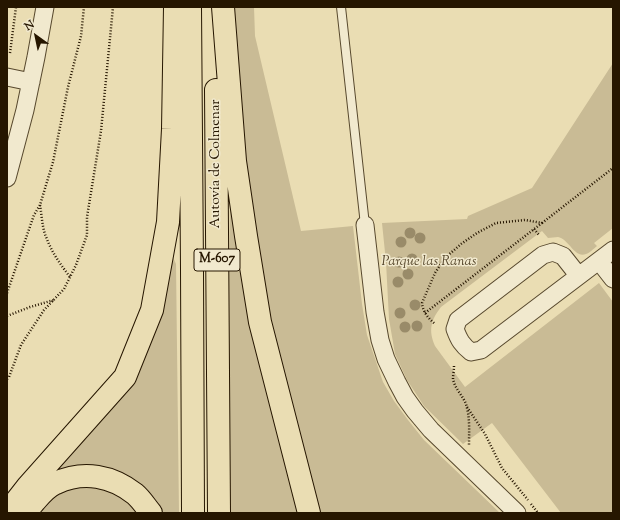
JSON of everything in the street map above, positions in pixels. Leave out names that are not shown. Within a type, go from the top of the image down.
[{"type":"highway","points":[[8,513],[28,486],[125,377],[152,310],[168,222],[173,129],[175,7]]},
{"type":"highway","name":"Autovía de Colmenar","points":[[190,7],[193,513]]},
{"type":"highway","name":"Autovía de Colmenar","points":[[216,7],[219,513]]},
{"type":"highway","points":[[223,7],[235,161],[259,315],[309,513]]},
{"type":"highway","points":[[26,513],[41,494],[55,483],[73,477],[89,475],[106,478],[122,485],[136,495],[151,513]]},
{"type":"street","points":[[7,178],[25,110],[45,7]]},
{"type":"street","points":[[7,77],[31,82]]},
{"type":"street","points":[[365,225],[374,304],[380,340],[386,359],[397,382],[405,397],[431,430],[516,513]]},
{"type":"street","points":[[578,275],[563,256],[553,252],[543,255],[458,320],[455,329],[458,339],[471,352],[481,350],[578,275],[613,250]]},
{"type":"street","points":[[599,261],[613,279]]},
{"type":"lane","points":[[341,7],[365,225]]},
{"type":"path","points":[[10,53],[16,7]]},
{"type":"path","points":[[7,293],[34,215],[40,205],[53,162],[68,87],[81,36],[84,7]]},
{"type":"path","points":[[7,379],[9,378],[21,345],[44,310],[64,289],[76,266],[87,235],[87,212],[101,131],[113,7]]},
{"type":"path","points":[[424,313],[613,168]]},
{"type":"path","points":[[40,205],[46,239],[56,259],[70,277]]},
{"type":"path","points":[[434,324],[424,313],[422,303],[434,273],[446,258],[461,244],[477,233],[496,223],[525,220],[542,223]]},
{"type":"path","points":[[534,229],[539,235]]},
{"type":"path","points":[[7,316],[54,300]]},
{"type":"path","points":[[454,366],[453,378],[455,386],[485,434],[502,468],[538,513]]},
{"type":"path","points":[[467,407],[469,447]]},
{"type":"green space","points":[[232,7],[254,7],[255,36],[301,231],[353,226],[367,335],[383,382],[394,401],[424,440],[500,513],[316,513],[275,350],[247,214]]},
{"type":"green space","name":"Parque las Ranas","points":[[613,63],[613,228],[594,243],[597,246],[589,253],[582,255],[575,251],[562,239],[558,237],[548,238],[542,231],[441,307],[435,316],[431,330],[435,346],[465,387],[599,283],[613,302],[613,513],[561,513],[492,423],[463,444],[424,406],[407,380],[395,354],[389,319],[382,223],[467,219],[468,216],[532,188]]},
{"type":"green space","points":[[230,196],[301,513],[229,513],[228,354]]},
{"type":"green space","points":[[173,257],[176,264],[179,513],[161,513],[133,482],[40,482],[113,404],[169,273]]},
{"type":"green space","points":[[85,482],[105,487],[130,502],[138,513],[36,513],[56,490]]}]
